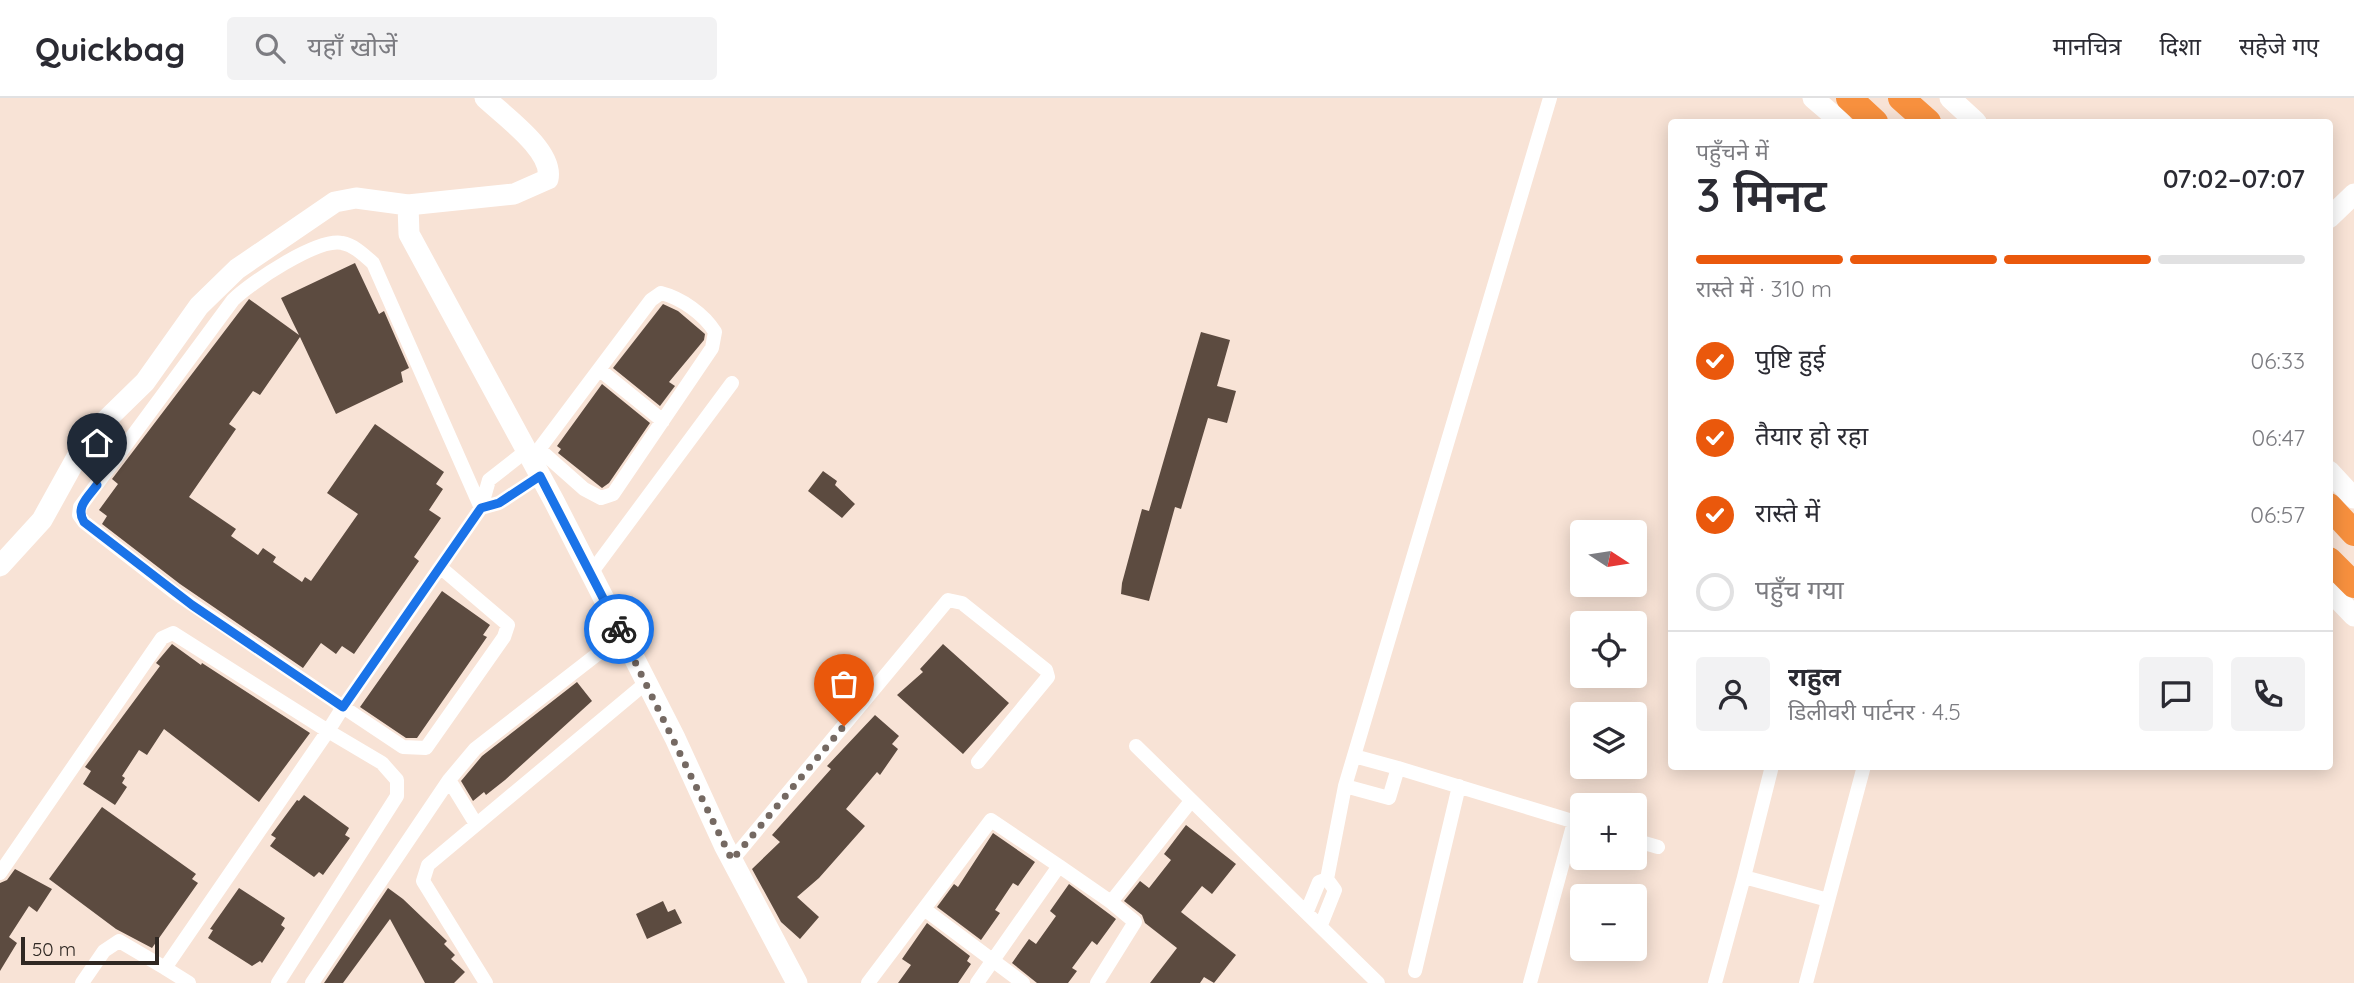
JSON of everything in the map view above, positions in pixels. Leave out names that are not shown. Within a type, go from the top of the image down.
[{"type":"highway","points":[[1849,98],[1872,119]]},
{"type":"highway","points":[[1901,98],[1925,119]]},
{"type":"highway","points":[[2333,510],[2354,533]]},
{"type":"highway","points":[[2333,564],[2354,585]]},
{"type":"main road","points":[[0,566],[42,520],[86,444],[158,367],[199,306],[237,269],[335,202],[356,198],[408,205],[514,194],[548,179],[549,166],[542,153],[485,98]]},
{"type":"main road","points":[[1813,98],[1838,119]]},
{"type":"main road","points":[[1950,98],[1973,119]]},
{"type":"main road","points":[[2333,214],[2354,194]]},
{"type":"main road","points":[[408,205],[409,234],[534,459],[647,682],[732,860],[797,983]]},
{"type":"main road","points":[[2333,475],[2354,498]]},
{"type":"main road","points":[[2333,594],[2354,616]]},
{"type":"street","points":[[1321,925],[1335,890],[1327,879],[1345,786],[1550,98]]},
{"type":"street","points":[[440,567],[508,625],[496,649],[426,748],[403,747],[164,584],[84,522],[79,515],[80,507],[233,300],[248,285],[323,245],[341,242],[357,249],[373,263],[481,508]]},
{"type":"street","points":[[481,508],[499,503],[651,300],[661,293],[673,296],[709,321],[715,332],[712,348],[614,494],[601,498],[534,459]]},
{"type":"street","points":[[600,370],[663,421]]},
{"type":"street","points":[[591,573],[732,383]]},
{"type":"street","points":[[164,968],[481,508],[489,480],[534,459]]},
{"type":"street","points":[[732,860],[948,600],[962,603],[1046,670],[1048,677],[978,762]]},
{"type":"street","points":[[0,873],[162,638],[173,633],[382,763],[397,780],[397,796],[278,983]]},
{"type":"street","points":[[312,983],[449,780],[475,748],[622,635]]},
{"type":"street","points":[[486,983],[423,881],[428,864],[647,682]]},
{"type":"street","points":[[1136,746],[1378,983]]},
{"type":"street","points":[[1354,756],[1570,821]]},
{"type":"street","points":[[1345,786],[1389,798],[1398,768]]},
{"type":"street","points":[[1715,983],[1771,770]]},
{"type":"street","points":[[1806,983],[1863,770]]},
{"type":"street","points":[[449,780],[476,824]]},
{"type":"street","points":[[1415,971],[1459,786]]},
{"type":"street","points":[[1111,902],[1191,801]]},
{"type":"street","points":[[868,983],[991,820],[1111,902],[1135,922],[1097,983]]},
{"type":"street","points":[[1647,844],[1658,848]]},
{"type":"street","points":[[1530,983],[1570,850]]},
{"type":"street","points":[[977,983],[1059,866]]},
{"type":"street","points":[[1744,877],[1828,900]]},
{"type":"street","points":[[1307,911],[1319,882],[1327,879]]},
{"type":"street","points":[[924,909],[1023,983]]},
{"type":"street","points":[[82,983],[104,951],[119,941],[189,983]]},
{"type":"building","points":[[355,263],[379,314],[384,311],[409,368],[401,372],[403,382],[336,414],[300,337],[260,395],[253,391],[229,424],[236,429],[189,497],[236,529],[231,536],[258,555],[263,548],[276,557],[273,562],[302,582],[305,577],[311,581],[358,514],[327,493],[375,424],[444,472],[436,484],[443,489],[429,510],[441,518],[414,557],[419,561],[354,654],[342,646],[336,654],[321,643],[303,668],[180,584],[102,524],[107,516],[99,510],[118,484],[112,479],[249,299],[299,335],[281,298]]},
{"type":"building","points":[[663,304],[678,311],[705,334],[704,340],[669,382],[675,386],[660,406],[613,368]]},
{"type":"building","points":[[1201,332],[1230,340],[1217,386],[1236,391],[1227,423],[1208,418],[1181,509],[1175,507],[1149,601],[1121,594],[1122,583],[1142,509],[1149,511]]},
{"type":"building","points":[[602,384],[650,423],[609,483],[602,488],[558,453],[561,449],[557,446]]},
{"type":"building","points":[[823,471],[837,481],[835,485],[855,504],[842,518],[808,491]]},
{"type":"building","points":[[442,591],[490,625],[483,635],[487,637],[417,738],[406,738],[360,707]]},
{"type":"building","points":[[172,644],[310,733],[259,802],[164,729],[147,755],[139,750],[122,776],[125,778],[122,783],[127,787],[115,805],[83,784],[91,771],[85,767],[160,666],[156,663]]},
{"type":"building","points":[[943,644],[1009,703],[963,754],[897,695],[923,672],[920,669]]},
{"type":"building","points":[[577,682],[592,701],[505,780],[486,795],[484,792],[473,801],[461,781],[482,756]]},
{"type":"building","points":[[875,715],[899,736],[892,744],[898,749],[880,775],[877,772],[846,809],[865,826],[819,878],[797,897],[819,917],[800,939],[781,922],[752,869],[780,842],[772,835],[831,769],[827,766]]},
{"type":"building","points":[[304,795],[349,828],[345,835],[350,838],[323,875],[319,872],[314,877],[270,846],[276,838],[271,835],[297,800]]},
{"type":"building","points":[[102,807],[196,874],[192,879],[198,883],[152,948],[116,929],[49,879]]},
{"type":"building","points":[[1186,825],[1236,864],[1212,894],[1202,886],[1181,912],[1236,955],[1214,983],[1204,977],[1200,983],[1150,983],[1177,948],[1145,923],[1142,915],[1124,901],[1140,881],[1149,888],[1171,860],[1164,854]]},
{"type":"building","points":[[993,833],[1035,862],[1018,886],[1013,883],[995,910],[1000,913],[981,940],[937,907],[954,884],[958,887]]},
{"type":"building","points":[[15,869],[52,889],[37,912],[29,906],[9,937],[17,943],[0,971],[0,883],[7,880]]},
{"type":"building","points":[[1069,884],[1116,919],[1097,945],[1092,941],[1072,968],[1077,971],[1068,983],[1037,983],[1012,963],[1029,939],[1036,944],[1056,916],[1050,911]]},
{"type":"building","points":[[239,888],[285,918],[281,925],[285,928],[262,963],[260,961],[252,966],[208,938],[213,930],[210,929]]},
{"type":"building","points":[[388,888],[447,941],[444,944],[455,955],[451,959],[465,972],[454,983],[425,983],[390,919],[343,983],[324,983]]},
{"type":"building","points":[[663,901],[668,912],[675,909],[682,923],[647,939],[636,914]]},
{"type":"building","points":[[927,923],[970,956],[967,961],[971,964],[958,983],[898,983],[911,965],[902,959]]},
{"type":"way so far","points":[[619,629],[675,738],[732,860],[844,726]]},
{"type":"route","points":[[97,485],[80,507],[79,515],[84,522],[192,605],[343,707],[481,508],[499,503],[540,476],[619,629]]}]
